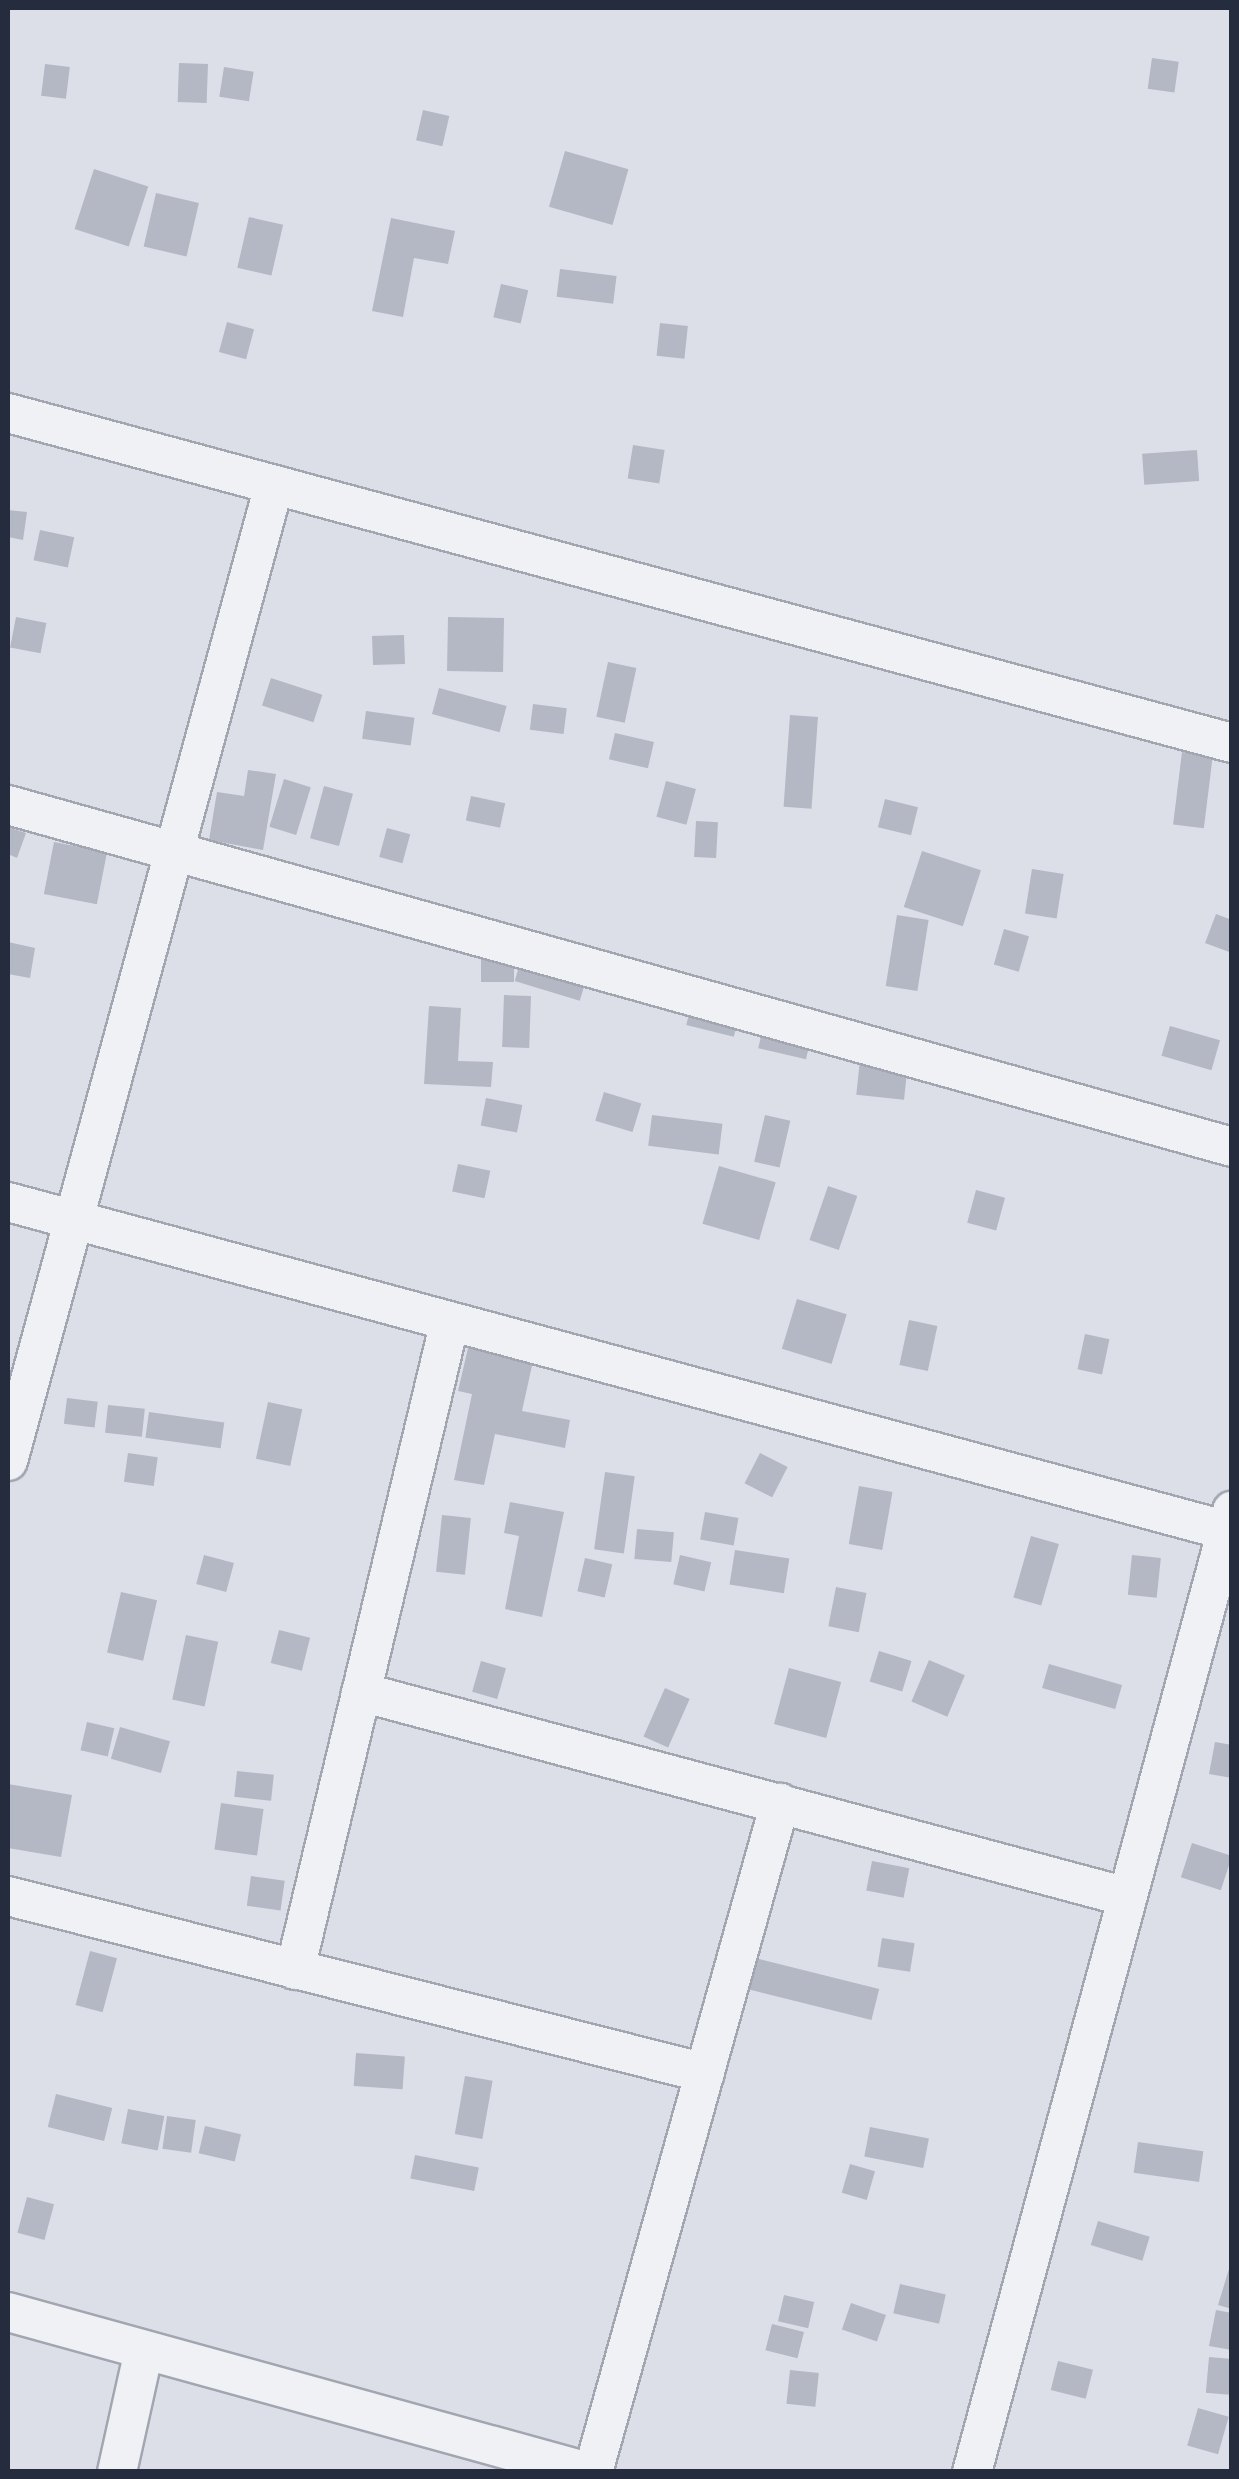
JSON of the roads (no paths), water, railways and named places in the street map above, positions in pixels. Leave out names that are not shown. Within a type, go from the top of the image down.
[{"type":"street","points":[[8,413],[1232,743]]},
{"type":"street","points":[[8,1461],[274,485]]},
{"type":"street","points":[[8,806],[1232,1146]]},
{"type":"street","points":[[8,1202],[1230,1524],[972,2472]]},
{"type":"street","points":[[295,1970],[450,1321]]},
{"type":"street","points":[[361,1692],[1127,1897]]},
{"type":"street","points":[[8,2312],[590,2472],[780,1803]]},
{"type":"street","points":[[8,1896],[704,2073]]},
{"type":"street","points":[[117,2472],[144,2350]]}]
